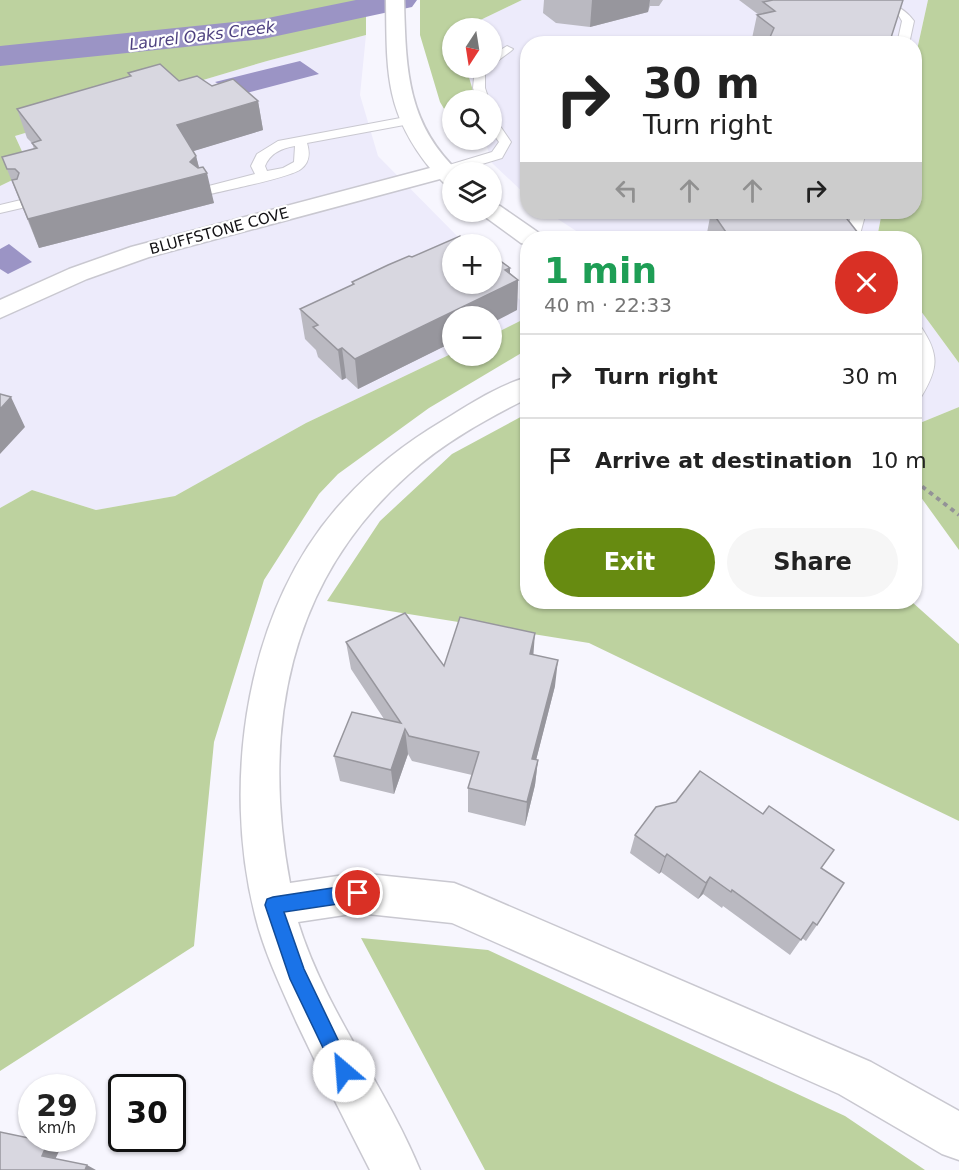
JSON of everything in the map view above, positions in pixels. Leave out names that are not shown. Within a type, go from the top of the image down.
[{"type":"street","points":[[395,0],[402,97],[411,120],[442,166]]},
{"type":"street","name":"BLUFFSTONE COVE","points":[[0,310],[78,274],[140,252],[442,176]]},
{"type":"street","points":[[502,218],[520,231]]},
{"type":"street","points":[[396,1170],[314,1012],[297,973],[273,905],[260,822],[258,761],[267,693],[298,593],[327,542],[368,495],[397,467],[475,413],[520,390]]},
{"type":"street","points":[[273,905],[358,893],[454,903],[855,1078],[959,1137]]},
{"type":"lane","points":[[878,2],[903,14],[908,21],[905,36]]},
{"type":"lane","points":[[502,53],[507,49]]},
{"type":"lane","points":[[263,176],[258,166],[262,157],[269,150],[283,144],[411,120]]},
{"type":"lane","points":[[206,191],[292,170],[304,159],[300,140]]},
{"type":"lane","points":[[480,162],[497,155],[500,150]]},
{"type":"lane","points":[[0,208],[21,204]]},
{"type":"lane","points":[[922,340],[927,354],[927,371],[922,380]]},
{"type":"path","points":[[922,486],[959,515]]},
{"type":"shaded area","points":[[522,0],[928,0],[920,36],[520,36],[520,189],[502,172],[502,162],[492,162],[488,150],[502,150],[502,90],[473,90],[469,78],[502,78],[502,18],[485,18]]},
{"type":"shaded area","points":[[366,35],[360,95],[378,156],[455,234],[442,234],[442,294],[502,294],[502,282],[520,300],[520,321],[502,330],[502,306],[442,306],[442,358],[306,423],[175,496],[96,510],[32,490],[0,508],[0,186],[31,171],[15,136],[267,61]]},
{"type":"shaded area","points":[[300,61],[319,74],[239,95],[215,82]]},
{"type":"shaded area","points":[[558,219],[881,219],[878,231],[576,231]]},
{"type":"shaded area","points":[[9,244],[32,262],[8,274],[0,269],[0,249]]},
{"type":"shaded area","points":[[922,313],[959,363],[959,407],[922,422]]},
{"type":"green space","points":[[0,0],[366,0],[366,35],[267,61],[15,136],[31,171],[0,186]]},
{"type":"green space","points":[[420,0],[522,0],[485,18],[442,18],[442,78],[469,78],[473,90],[442,90],[442,105],[420,35]]},
{"type":"green space","points":[[928,0],[959,0],[959,363],[922,313],[922,231],[878,231],[881,219],[922,219],[922,36],[920,36]]},
{"type":"green space","points":[[520,321],[520,354],[502,364],[502,330]]},
{"type":"green space","points":[[442,358],[442,366],[499,366],[429,408],[338,474],[319,494],[264,580],[214,742],[194,946],[0,1071],[0,508],[32,490],[96,510],[175,496],[306,423]]},
{"type":"green space","points":[[959,407],[959,550],[922,499],[922,422]]},
{"type":"green space","points":[[520,417],[520,609],[920,609],[959,644],[959,821],[589,643],[327,601],[380,521],[452,454]]},
{"type":"green space","points":[[361,938],[488,950],[845,1116],[925,1170],[485,1170]]},
{"type":"building","points":[[773,0],[903,0],[892,36],[770,36],[774,28],[757,15],[775,11],[763,2]]},
{"type":"building","points":[[160,64],[179,81],[197,76],[212,86],[233,79],[258,101],[177,125],[196,156],[190,162],[198,168],[203,167],[207,173],[28,219],[12,180],[17,179],[19,173],[15,169],[7,169],[2,157],[37,148],[32,143],[41,140],[17,109],[131,76],[128,73]]},
{"type":"building","points":[[717,219],[847,219],[857,231],[725,231]]},
{"type":"building","points":[[442,244],[442,294],[489,294],[464,306],[442,306],[442,317],[355,359],[342,348],[338,350],[313,327],[318,325],[300,309],[388,265],[409,256],[412,257]]},
{"type":"building","points":[[502,262],[510,268],[505,270],[518,280],[502,288]]},
{"type":"building","points":[[0,394],[11,397],[0,409]]},
{"type":"building","points":[[405,613],[444,666],[460,617],[535,633],[530,654],[558,660],[532,759],[538,760],[527,802],[468,788],[479,752],[409,736],[405,729],[391,770],[334,756],[352,712],[401,723],[346,642]]},
{"type":"building","points":[[700,771],[763,814],[769,806],[834,850],[821,868],[844,883],[817,925],[813,922],[801,940],[732,890],[731,892],[710,877],[706,883],[667,854],[665,857],[635,835],[656,807],[676,802]]},
{"type":"building","points":[[0,1132],[18,1136],[18,1152],[44,1152],[42,1156],[87,1165],[85,1170],[0,1170]]},
{"type":"waterway","name":"Laurel Oaks Creek","points":[[0,56],[263,29],[401,0]]},
{"type":"route","points":[[344,1071],[297,973],[273,905],[358,893]]}]
